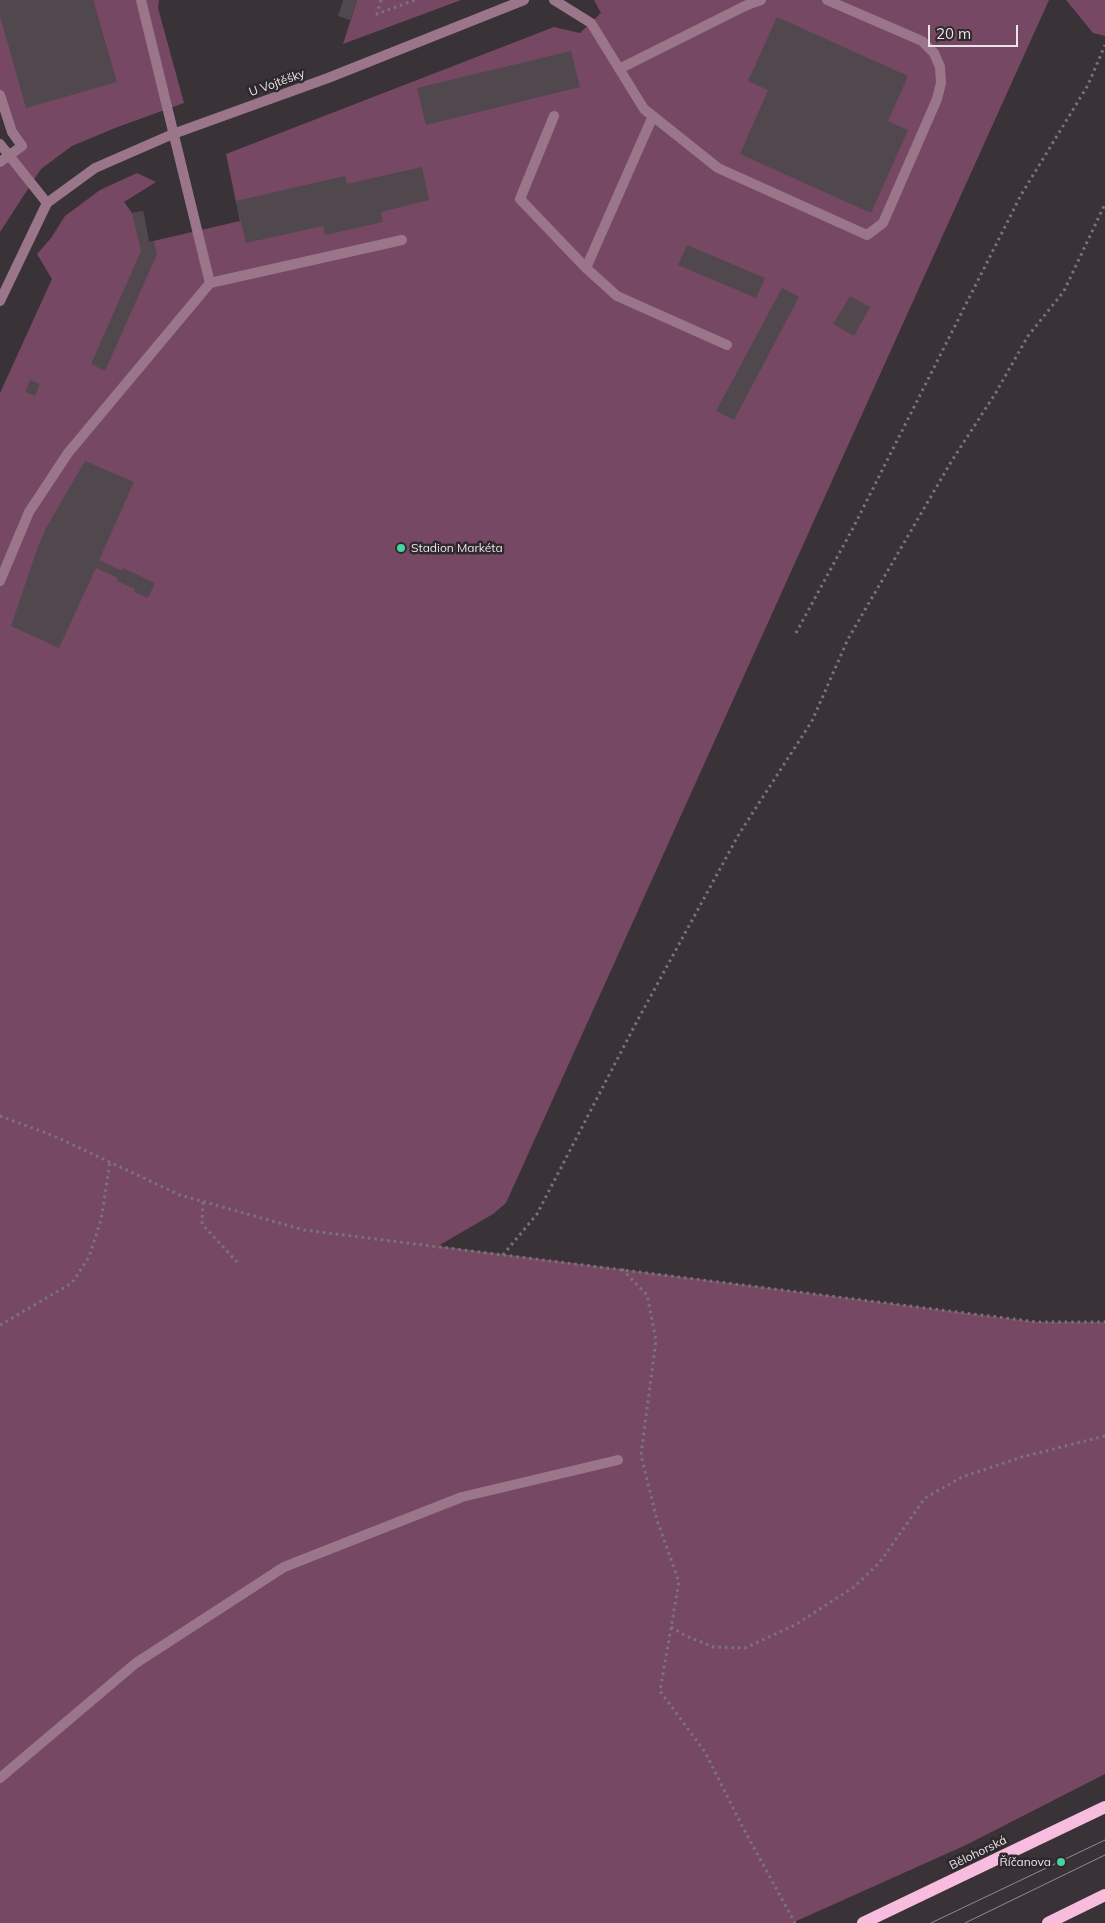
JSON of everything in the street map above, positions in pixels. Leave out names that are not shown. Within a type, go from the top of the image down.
[{"type":"main road","name":"Bělohorská","points":[[863,1923],[1105,1807]]},
{"type":"main road","points":[[1048,1923],[1105,1895]]},
{"type":"street","points":[[141,0],[172,134],[210,283]]},
{"type":"street","name":"U Vojtěšky","points":[[46,203],[95,168],[172,134],[328,78],[524,0]]},
{"type":"street","points":[[554,0],[591,24],[644,109],[718,168],[868,235],[883,223],[937,100],[941,83],[940,67],[934,53],[922,41],[827,0]]},
{"type":"street","points":[[619,69],[747,5],[761,0]]},
{"type":"street","points":[[0,95],[12,132],[22,146],[4,159]]},
{"type":"street","points":[[554,116],[520,199],[586,268],[617,296],[728,345]]},
{"type":"street","points":[[586,268],[653,116]]},
{"type":"street","points":[[0,144],[4,159],[46,203],[0,301]]},
{"type":"street","points":[[0,581],[29,512],[68,453],[210,283],[402,240]]},
{"type":"street","points":[[0,1778],[136,1663],[284,1566],[462,1497],[618,1460]]},
{"type":"path","points":[[381,0],[377,14],[413,0]]},
{"type":"path","points":[[796,633],[857,520],[1021,195],[1088,85],[1105,45]]},
{"type":"path","points":[[503,1255],[537,1214],[639,1017],[735,842],[812,721],[848,639],[951,462],[995,394],[1028,336],[1064,291],[1105,204]]},
{"type":"path","points":[[0,1116],[54,1136],[180,1195],[304,1230],[1037,1322],[1105,1322]]},
{"type":"path","points":[[0,1325],[72,1283],[89,1257],[101,1220],[110,1162]]},
{"type":"path","points":[[203,1202],[202,1224],[237,1262]]},
{"type":"path","points":[[621,1269],[646,1295],[656,1340],[641,1455],[656,1520],[679,1582],[660,1691],[706,1752],[741,1824],[795,1923]]},
{"type":"path","points":[[671,1627],[686,1636],[714,1647],[745,1648],[795,1626],[854,1587],[880,1562],[925,1498],[962,1477],[1022,1457],[1105,1436]]},
{"type":"shaded area","points":[[93,0],[159,0],[158,8],[184,103],[72,146],[41,169],[0,232],[0,162],[21,146],[0,95],[0,16],[116,82]]},
{"type":"shaded area","points":[[357,0],[461,0],[343,44]]},
{"type":"shaded area","points":[[594,0],[1049,0],[506,1203],[493,1214],[438,1246],[1037,1322],[1105,1322],[1105,1774],[966,1845],[792,1923],[0,1923],[0,393],[52,279],[37,254],[51,238],[65,216],[100,190],[137,173],[156,182],[124,202],[132,213],[143,211],[149,242],[240,221],[226,154],[554,27],[580,33],[601,13]]},
{"type":"shaded area","points":[[1066,0],[1105,0],[1105,36],[1093,33]]},
{"type":"building","points":[[0,0],[93,0],[117,82],[26,108],[0,16]]},
{"type":"building","points":[[343,0],[357,0],[350,20],[338,16]]},
{"type":"building","points":[[777,17],[908,76],[888,121],[908,130],[871,213],[740,154],[768,90],[748,81]]},
{"type":"building","points":[[571,51],[580,87],[426,125],[417,88]]},
{"type":"building","points":[[422,167],[429,200],[381,212],[383,222],[325,235],[323,226],[246,243],[236,201],[345,176],[347,184]]},
{"type":"building","points":[[143,211],[149,242],[154,241],[157,254],[105,371],[91,364],[141,251],[132,213]]},
{"type":"building","points":[[687,245],[765,278],[756,298],[678,265]]},
{"type":"building","points":[[782,288],[799,297],[734,420],[716,411]]},
{"type":"building","points":[[850,296],[870,307],[854,336],[833,324]]},
{"type":"building","points":[[30,380],[40,384],[35,396],[25,392]]},
{"type":"building","points":[[85,461],[134,482],[99,560],[122,571],[123,568],[155,583],[148,598],[134,592],[135,589],[117,581],[118,578],[96,568],[59,648],[11,626],[46,528]]},
{"type":"tram line","points":[[931,1923],[1105,1840]]},
{"type":"tram line","points":[[965,1923],[1105,1855]]},
{"type":"place","name":"Stadion Markéta","points":[[401,548]]},
{"type":"place","name":"Říčanova","points":[[1061,1862]]}]
